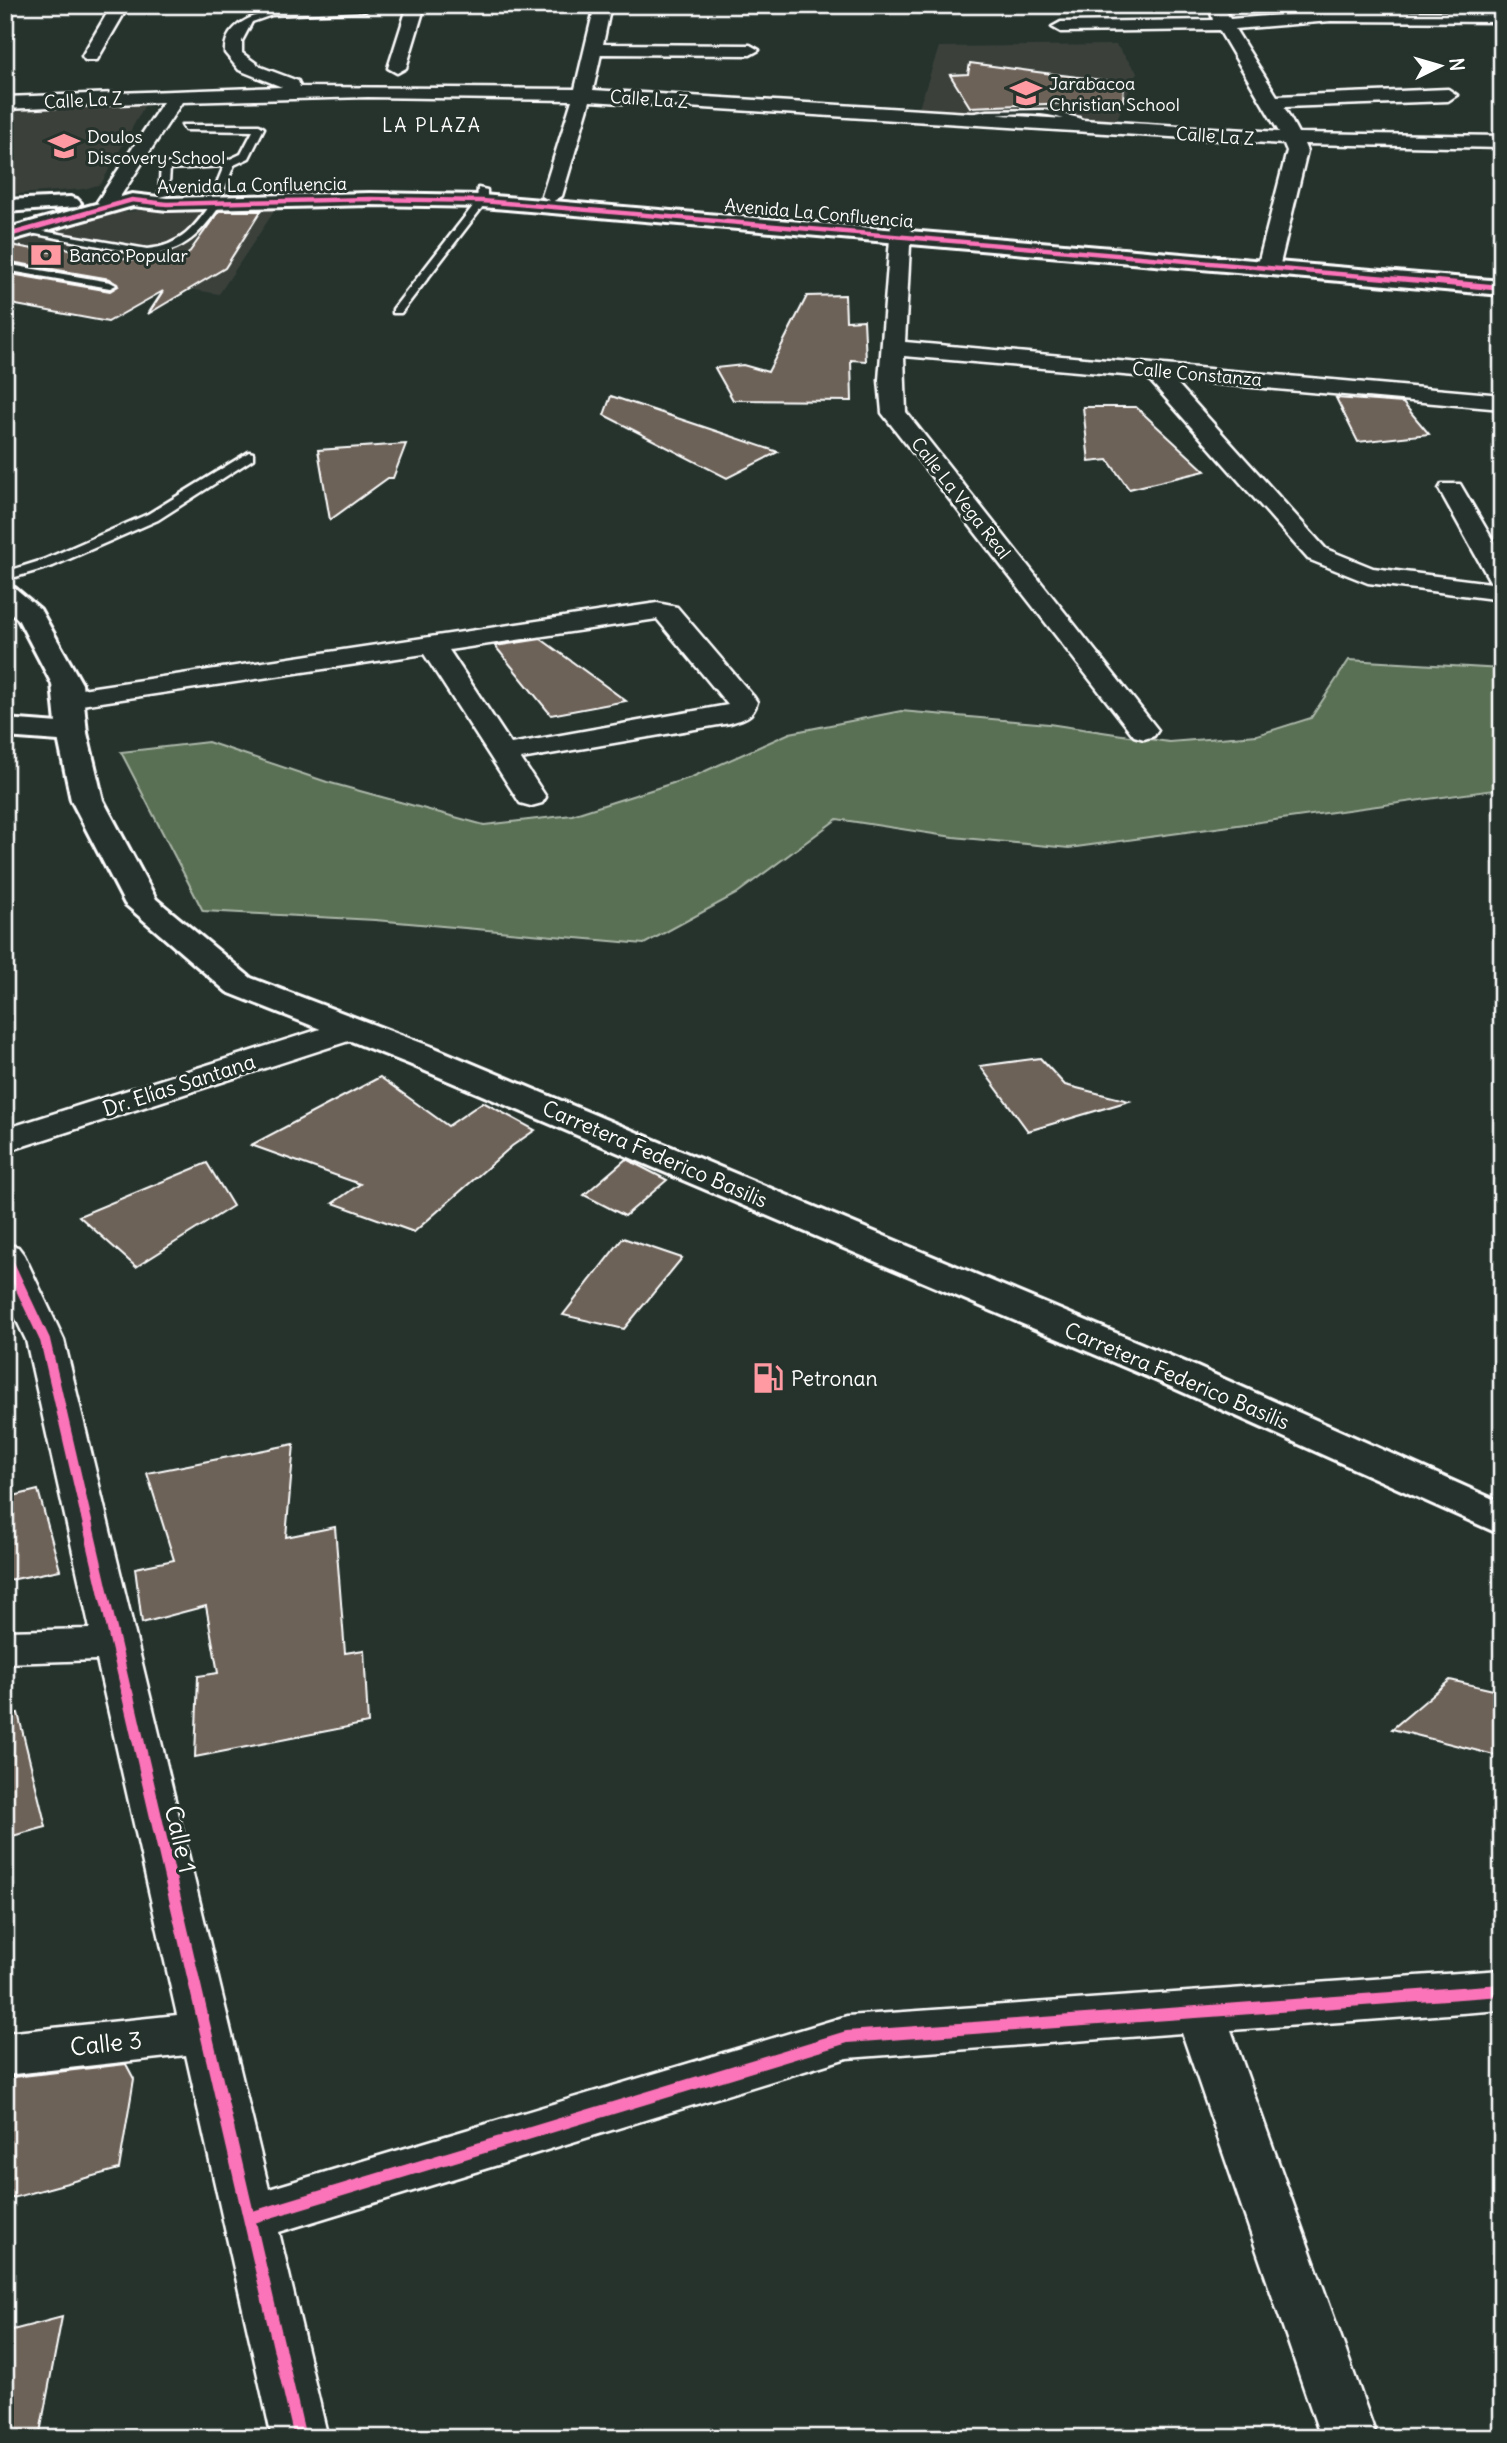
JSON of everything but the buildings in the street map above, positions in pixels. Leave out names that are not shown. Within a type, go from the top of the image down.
[{"type":"street","points":[[91,57],[121,5]]},
{"type":"street","points":[[309,92],[278,79],[293,75],[295,71],[288,66],[272,62],[241,65],[235,57],[232,44],[246,19],[270,10],[365,5]]},
{"type":"street","points":[[397,68],[417,5]]},
{"type":"street","points":[[552,196],[583,95],[603,5]]},
{"type":"street","points":[[1215,5],[1224,25],[1272,102],[1297,151],[1269,262]]},
{"type":"street","points":[[1061,27],[1224,25],[1331,16],[1502,17]]},
{"type":"street","points":[[593,49],[750,50]]},
{"type":"street","name":"Calle La Z","points":[[5,103],[309,92],[583,95],[1293,141],[1502,142]]},
{"type":"street","points":[[1272,102],[1448,95]]},
{"type":"street","points":[[107,201],[177,96]]},
{"type":"street","name":"Avenida La Confluencia","points":[[132,200],[163,195],[369,199],[552,196],[901,231]]},
{"type":"street","name":"Avenida La Confluencia","points":[[482,196],[1269,262],[1502,277]]},
{"type":"street","name":"Avenida La Confluencia","points":[[132,200],[167,204],[218,198]]},
{"type":"street","points":[[5,206],[132,200]]},
{"type":"street","points":[[15,234],[132,200]]},
{"type":"street","name":"Calle La Vega Real","points":[[901,231],[892,348],[894,414],[1144,730]]},
{"type":"street","name":"Avenida La Confluencia","points":[[1269,262],[1502,288]]},
{"type":"street","name":"Calle Constanza","points":[[892,348],[1502,402]]},
{"type":"street","points":[[1154,370],[1317,554],[1368,575],[1502,592]]},
{"type":"street","points":[[1451,489],[1502,580]]},
{"type":"street","name":"Carretera Federico Basilis","points":[[5,594],[30,615],[66,684],[87,800],[142,904],[239,985],[352,1029],[1182,1376],[1502,1520]]},
{"type":"street","points":[[5,728],[432,646],[657,611],[668,613],[743,702],[741,709],[730,714],[502,754]]},
{"type":"street","points":[[432,646],[531,797]]},
{"type":"street","name":"Dr. Elías Santana","points":[[5,1141],[352,1029]]},
{"type":"street","name":"Calle 1","points":[[5,1255],[45,1340],[300,2438]]},
{"type":"street","points":[[5,1647],[116,1644]]},
{"type":"street","points":[[250,2218],[847,2037],[1502,1990]]},
{"type":"street","points":[[1200,2011],[1349,2438]]},
{"type":"street","name":"Calle 3","points":[[5,2054],[206,2032]]},
{"type":"lane","points":[[163,195],[165,166],[230,163],[245,156],[259,128],[186,127]]},
{"type":"lane","points":[[15,234],[165,251],[183,244],[193,236],[218,198],[230,163]]},
{"type":"lane","points":[[397,311],[482,196]]},
{"type":"lane","points":[[5,267],[110,285]]},
{"type":"lane","points":[[5,576],[48,563],[153,517],[249,456]]},
{"type":"shaded area","name":"Jarabacoa Christian School","points":[[1116,45],[1137,72],[1114,126],[917,114],[939,47]]},
{"type":"shaded area","name":"Doulos Discovery School","points":[[147,101],[101,184],[84,189],[5,195],[5,107]]},
{"type":"shaded area","points":[[279,204],[219,294],[5,258],[5,239],[97,216],[164,207]]},
{"type":"green space","points":[[1349,660],[1502,669],[1502,789],[1069,848],[953,837],[837,819],[736,894],[644,944],[375,920],[203,911],[121,752],[208,742],[327,782],[484,825],[572,815],[692,777],[790,733],[901,711],[1049,724],[1169,742],[1257,735],[1311,718]]},
{"type":"cycle path","points":[[5,236],[132,200],[167,204],[370,199],[482,201],[1502,288]]},
{"type":"cycle path","points":[[5,1255],[45,1340],[300,2438]]},
{"type":"cycle path","points":[[250,2218],[847,2037],[1502,1990]]},
{"type":"place","name":"Jarabacoa Christian School","points":[[1026,93]]},
{"type":"place","name":"Doulos Discovery School","points":[[64,146]]},
{"type":"place","name":"Banco Popular","points":[[46,255]]},
{"type":"place","name":"Petronan","points":[[768,1378]]},
{"type":"district","name":"LA PLAZA","points":[[432,125]]}]
